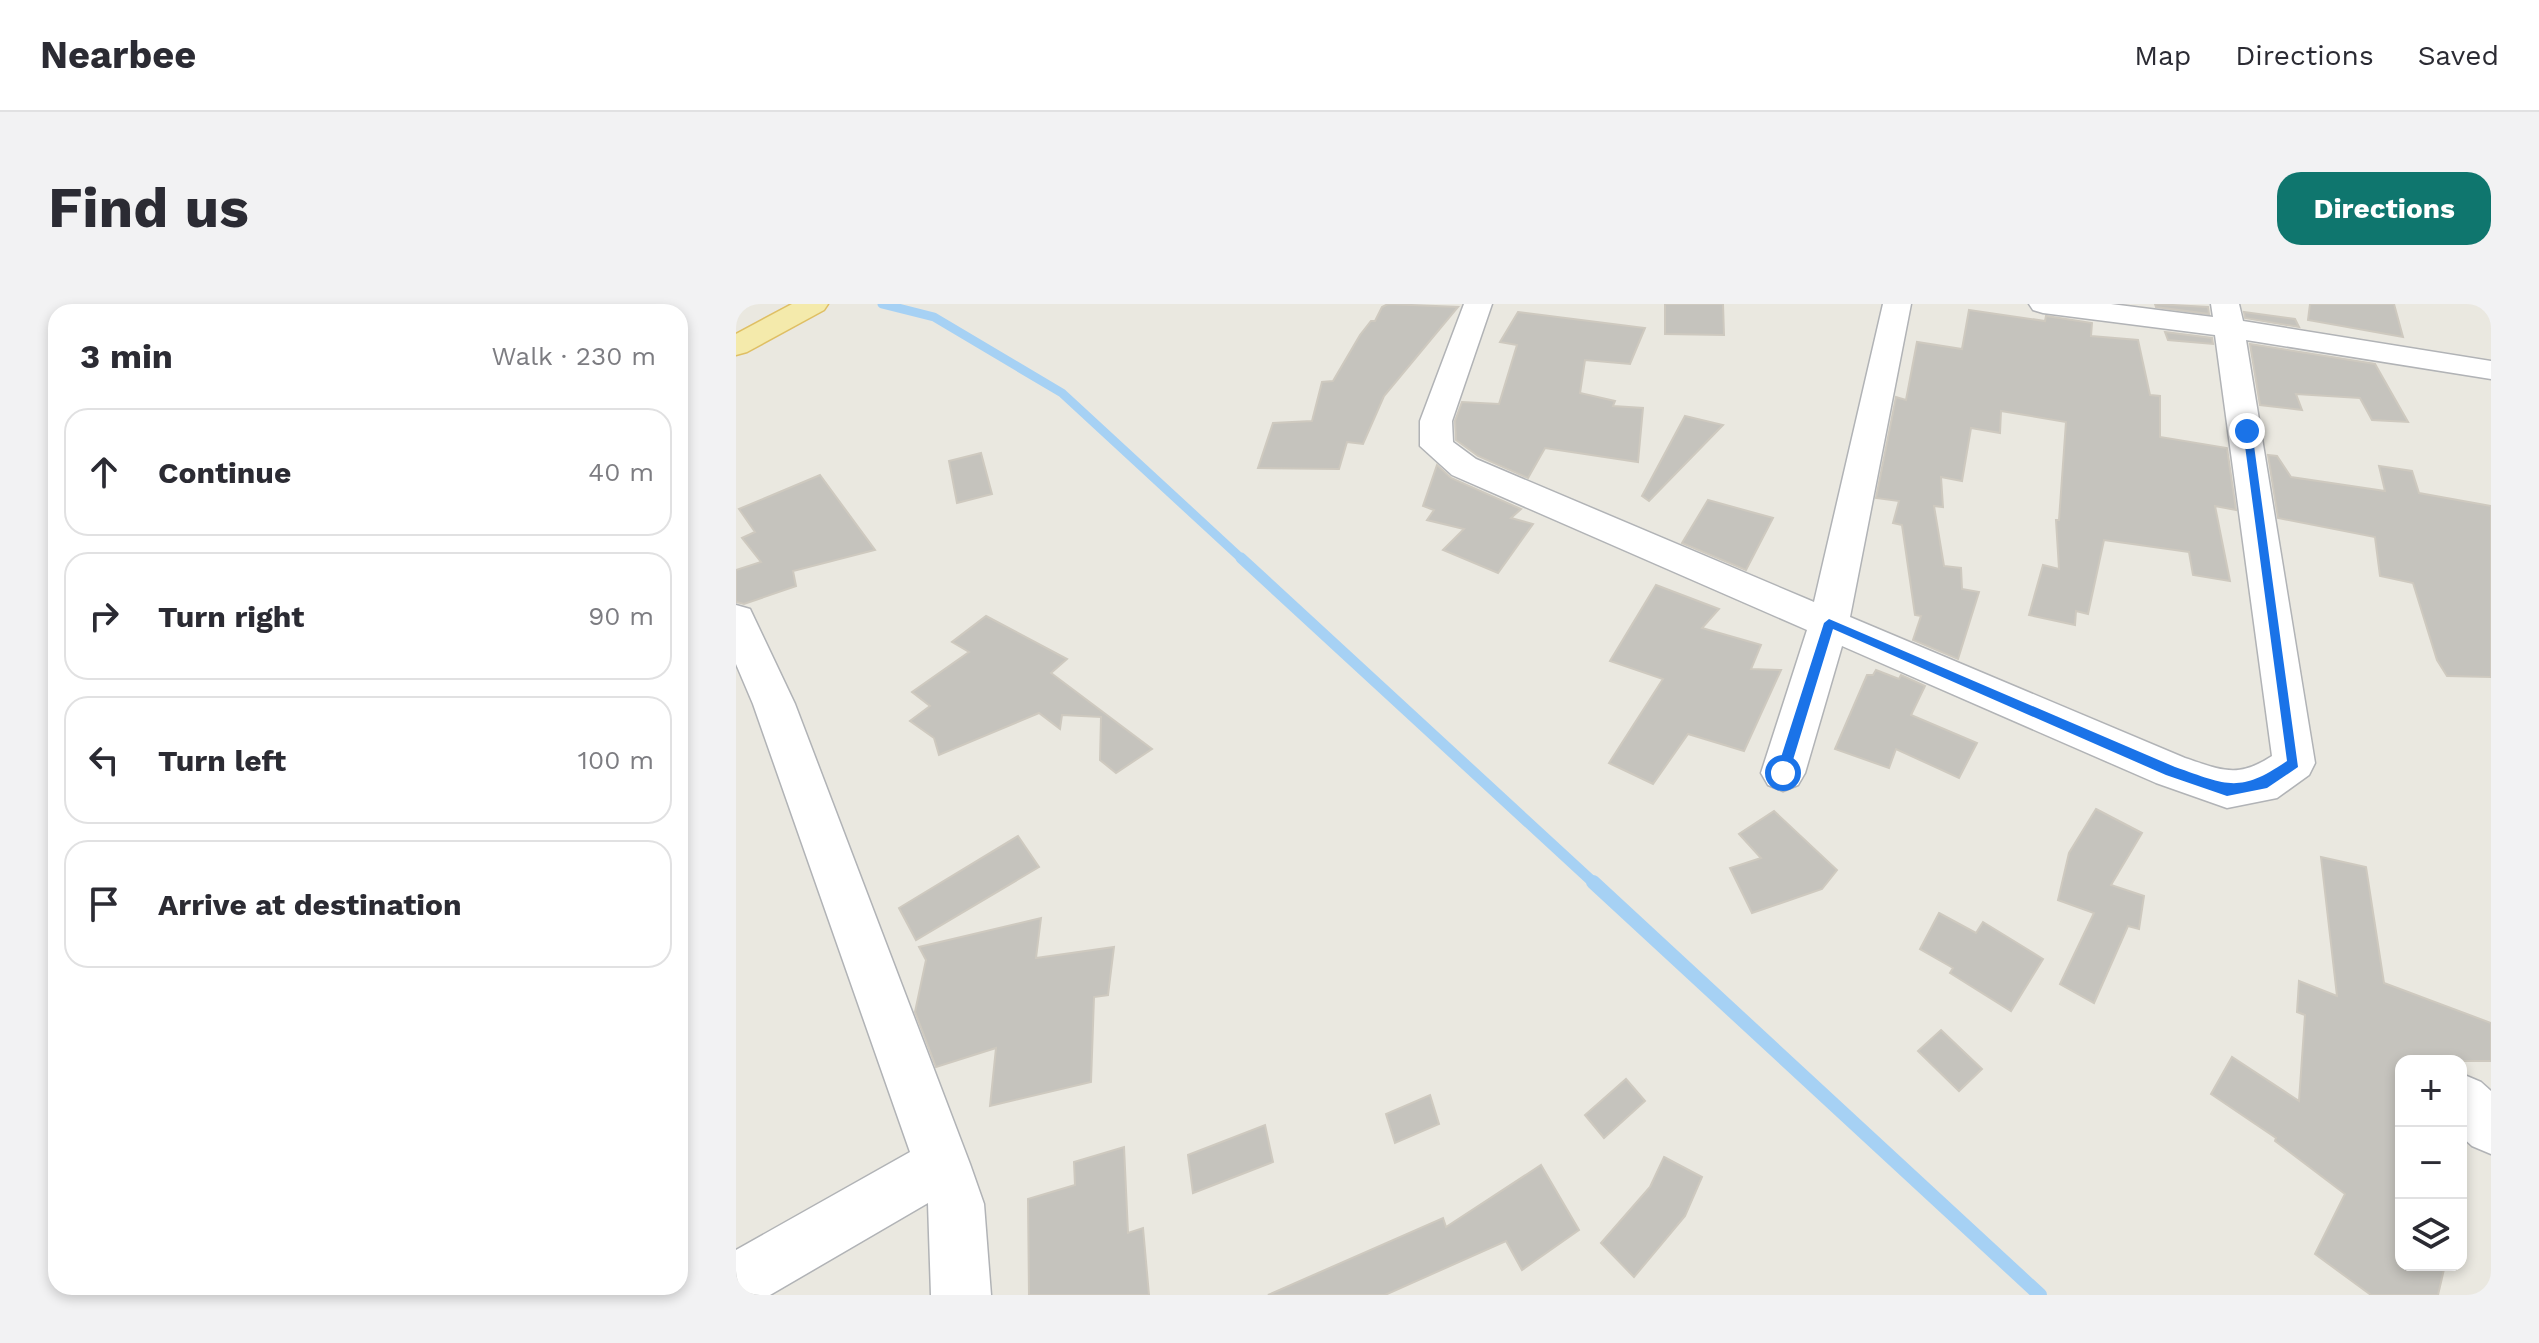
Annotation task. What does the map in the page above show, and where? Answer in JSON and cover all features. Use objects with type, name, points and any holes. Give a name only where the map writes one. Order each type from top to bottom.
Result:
[{"type":"main road","points":[[743,333],[759,304]]},
{"type":"main road","points":[[743,333],[814,304]]},
{"type":"street","points":[[1478,304],[1436,421],[1437,446],[1464,467],[2171,771],[2227,790],[2262,785],[2294,763],[2247,431],[2227,316]]},
{"type":"street","points":[[1783,773],[1829,623],[1897,304]]},
{"type":"street","points":[[2043,304],[2227,316],[2491,370]]},
{"type":"street","points":[[736,619],[774,704],[956,1204],[961,1295]]},
{"type":"street","points":[[736,1282],[942,1164]]},
{"type":"building","points":[[1388,304],[1458,307],[1384,396],[1363,444],[1347,442],[1339,469],[1258,468],[1273,423],[1312,421],[1322,382],[1333,381],[1360,335],[1371,321],[1375,321],[1382,307]]},
{"type":"building","points":[[1665,304],[1723,304],[1724,335],[1665,334]]},
{"type":"building","points":[[2155,304],[2208,307],[2209,314],[2156,307]]},
{"type":"building","points":[[2310,304],[2394,304],[2403,337],[2308,320]]},
{"type":"building","points":[[1969,310],[2045,321],[2046,316],[2092,323],[2091,336],[2138,340],[2150,395],[2160,396],[2160,437],[2227,448],[2236,510],[2215,506],[2230,581],[2193,575],[2189,552],[2104,540],[2088,614],[2076,611],[2075,625],[2029,615],[2043,565],[2059,569],[2056,520],[2059,520],[2066,422],[2001,411],[2000,433],[1971,428],[1962,481],[1941,477],[1943,507],[1934,506],[1944,566],[1961,568],[1962,589],[1979,592],[1958,659],[1913,640],[1921,616],[1915,615],[1902,525],[1893,523],[1899,501],[1876,498],[1896,397],[1906,400],[1917,342],[1962,349]]},
{"type":"building","points":[[1518,312],[1645,328],[1630,364],[1585,360],[1580,393],[1615,401],[1613,406],[1643,408],[1638,462],[1545,448],[1528,478],[1478,456],[1456,440],[1455,421],[1462,402],[1499,404],[1517,345],[1500,342]]},
{"type":"building","points":[[2244,312],[2295,319],[2299,327],[2245,318]]},
{"type":"building","points":[[2165,332],[2212,338],[2213,344],[2168,340]]},
{"type":"building","points":[[2250,344],[2375,364],[2408,422],[2372,420],[2360,398],[2296,394],[2302,410],[2260,405]]},
{"type":"building","points":[[1685,416],[1723,425],[1649,501],[1642,496]]},
{"type":"building","points":[[981,453],[992,494],[957,503],[949,461]]},
{"type":"building","points":[[2268,455],[2277,456],[2291,477],[2385,491],[2379,466],[2412,471],[2419,493],[2491,506],[2491,677],[2447,676],[2437,660],[2413,583],[2380,576],[2375,537],[2278,518]]},
{"type":"building","points":[[1437,465],[1451,478],[1521,509],[1511,518],[1533,524],[1498,573],[1443,550],[1464,529],[1427,520],[1434,510],[1423,506]]},
{"type":"building","points":[[820,475],[875,550],[793,571],[796,586],[744,604],[736,602],[736,570],[761,562],[742,538],[755,532],[739,509]]},
{"type":"building","points":[[1708,500],[1773,518],[1746,570],[1682,543]]},
{"type":"building","points":[[1656,585],[1719,609],[1702,628],[1761,645],[1751,669],[1781,670],[1744,751],[1688,734],[1653,784],[1609,763],[1663,679],[1610,661]]},
{"type":"building","points":[[986,616],[1067,659],[1051,673],[1152,749],[1116,773],[1100,760],[1101,717],[1062,715],[1060,729],[1039,713],[939,755],[934,738],[910,721],[930,706],[912,692],[969,652],[952,642]]},
{"type":"building","points":[[1876,670],[1899,679],[1901,675],[1925,686],[1911,715],[1977,743],[1959,778],[1896,749],[1889,768],[1835,749],[1867,675],[1873,675]]},
{"type":"building","points":[[2096,809],[2142,833],[2111,885],[2144,896],[2139,929],[2128,926],[2094,1003],[2060,984],[2094,913],[2058,900],[2069,853]]},
{"type":"building","points":[[1774,811],[1837,870],[1822,889],[1752,913],[1730,868],[1761,858],[1739,834]]},
{"type":"building","points":[[1018,836],[1039,867],[916,940],[899,908]]},
{"type":"building","points":[[2321,857],[2366,867],[2384,983],[2491,1023],[2491,1061],[2467,1061],[2467,1055],[2395,1055],[2395,1271],[2444,1271],[2438,1295],[2371,1295],[2315,1254],[2345,1194],[2275,1141],[2276,1138],[2211,1094],[2232,1057],[2299,1101],[2305,1015],[2297,1012],[2299,981],[2337,996]]},
{"type":"building","points":[[1939,913],[1976,933],[1983,922],[2043,959],[2011,1011],[1950,973],[1953,968],[1920,949]]},
{"type":"building","points":[[1041,918],[1036,958],[1114,947],[1108,995],[1094,997],[1091,1082],[990,1106],[996,1048],[936,1067],[915,1012],[926,960],[919,947]]},
{"type":"building","points":[[1941,1030],[1982,1069],[1959,1091],[1918,1051]]},
{"type":"building","points":[[1626,1079],[1645,1101],[1604,1138],[1585,1115]]},
{"type":"building","points":[[1430,1095],[1439,1124],[1395,1143],[1386,1114]]},
{"type":"building","points":[[1265,1125],[1273,1162],[1193,1193],[1188,1155]]},
{"type":"building","points":[[1124,1147],[1128,1233],[1143,1228],[1149,1295],[1029,1295],[1028,1199],[1075,1185],[1074,1162]]},
{"type":"building","points":[[1664,1157],[1702,1177],[1685,1216],[1634,1277],[1601,1243],[1650,1187]]},
{"type":"building","points":[[1541,1165],[1579,1230],[1522,1270],[1506,1241],[1385,1295],[1268,1295],[1443,1218],[1446,1227]]},
{"type":"waterway","points":[[882,304],[934,317],[1062,393],[1243,560]]},
{"type":"waterway","points":[[1241,558],[1595,884]]},
{"type":"waterway","points":[[1593,882],[2040,1295]]},
{"type":"route","points":[[1783,773],[1829,623],[2171,771],[2227,790],[2262,785],[2294,763],[2247,431]]}]
